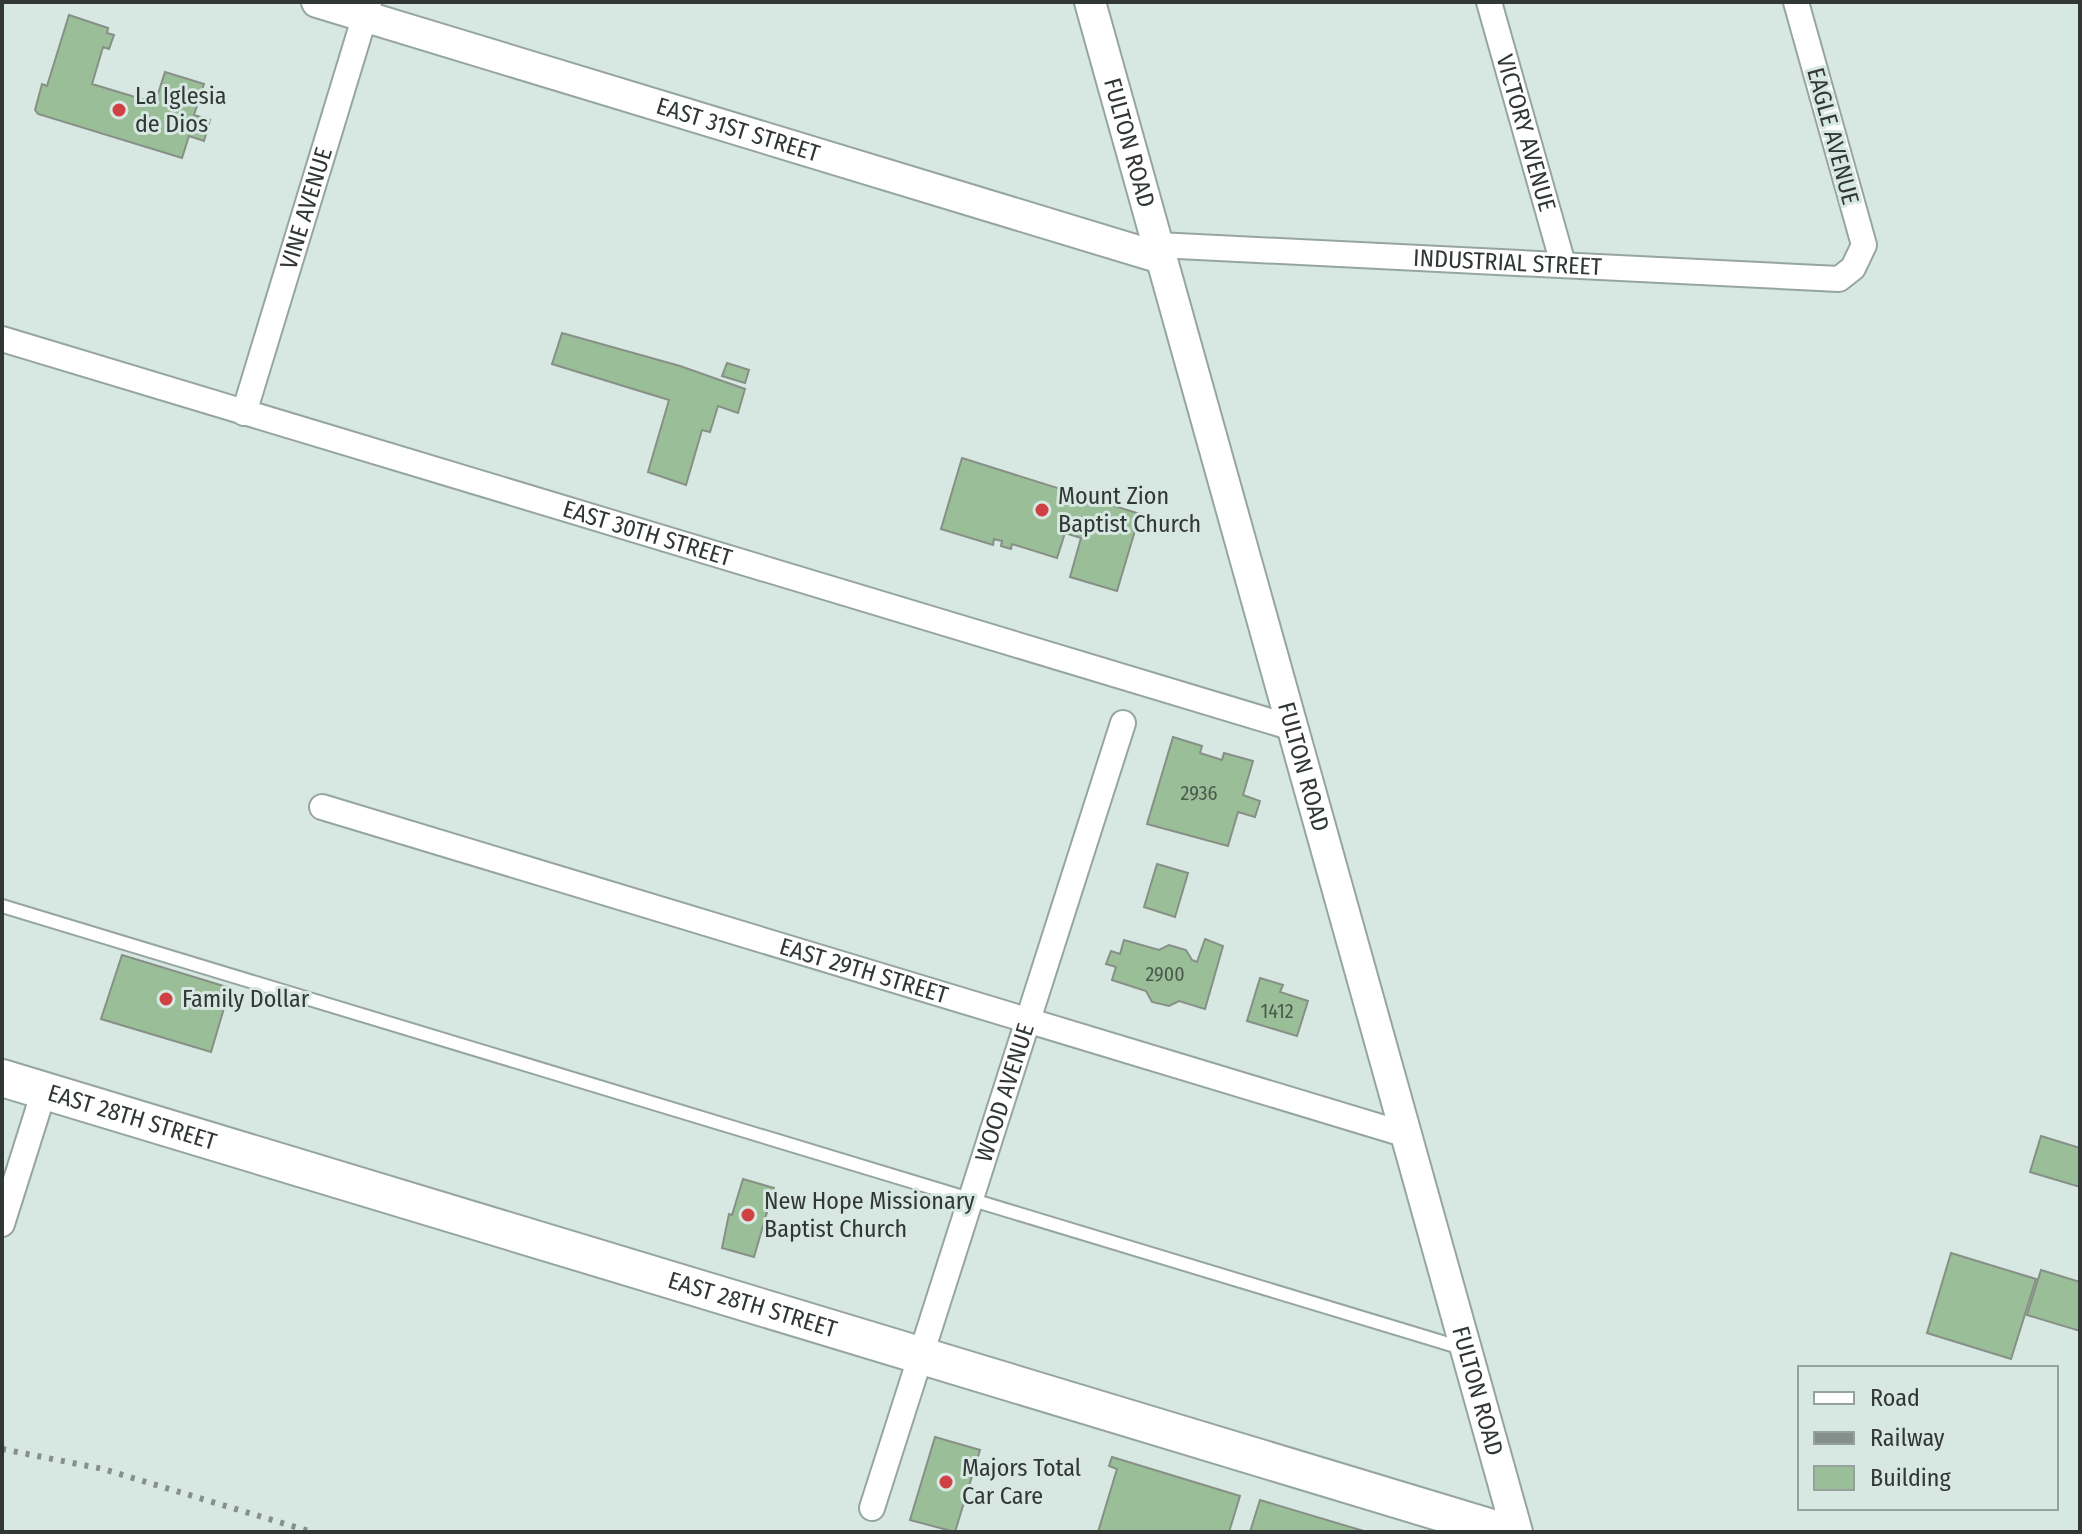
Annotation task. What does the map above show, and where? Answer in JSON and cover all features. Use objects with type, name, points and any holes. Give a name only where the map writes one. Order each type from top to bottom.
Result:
[{"type":"main road","name":"EAST 28TH STREET","points":[[2,1078],[1505,1532]]},
{"type":"street","name":"EAST 31ST STREET","points":[[317,2],[367,9],[1159,251]]},
{"type":"street","name":"FULTON ROAD","points":[[1090,2],[1517,1532]]},
{"type":"street","name":"VICTORY AVENUE","points":[[1489,2],[1563,264]]},
{"type":"street","name":"EAGLE AVENUE","points":[[1796,2],[1864,245],[1853,268]]},
{"type":"street","name":"VINE AVENUE","points":[[244,413],[367,9]]},
{"type":"street","name":"INDUSTRIAL STREET","points":[[1159,251],[1563,264],[1828,280],[1839,279],[1853,268]]},
{"type":"street","name":"EAST 30TH STREET","points":[[2,339],[1293,728]]},
{"type":"street","name":"WOOD AVENUE","points":[[872,1508],[1123,723]]},
{"type":"street","name":"EAST 29TH STREET","points":[[322,807],[1407,1135]]},
{"type":"street","points":[[2,1224],[44,1091]]},
{"type":"lane","points":[[2,906],[1467,1350]]},
{"type":"building","points":[[69,15],[108,28],[107,33],[114,35],[109,49],[103,47],[92,84],[155,103],[165,72],[204,84],[194,115],[210,120],[204,141],[189,136],[182,158],[38,114],[35,110],[42,84],[47,86]]},
{"type":"building","points":[[562,333],[680,366],[745,389],[738,413],[718,406],[710,432],[702,430],[686,485],[648,472],[669,400],[552,364]]},
{"type":"building","points":[[727,363],[749,370],[745,383],[722,376]]},
{"type":"building","points":[[962,458],[1140,514],[1117,591],[1070,577],[1081,538],[1065,533],[1057,558],[1012,544],[1011,549],[1001,546],[1002,541],[994,539],[993,545],[941,529]]},
{"type":"building","points":[[1173,737],[1202,746],[1200,753],[1222,760],[1224,753],[1253,761],[1243,795],[1260,801],[1255,817],[1238,812],[1228,846],[1147,824]]},
{"type":"building","points":[[1157,864],[1188,873],[1175,917],[1144,907]]},
{"type":"building","points":[[1205,939],[1223,946],[1205,1009],[1179,1001],[1169,1006],[1152,1002],[1146,991],[1112,980],[1116,967],[1106,964],[1111,951],[1120,954],[1124,940],[1159,950],[1169,945],[1186,950],[1197,962]]},
{"type":"building","points":[[122,955],[230,988],[211,1052],[101,1019]]},
{"type":"building","points":[[1260,978],[1283,985],[1280,992],[1308,1001],[1297,1036],[1247,1021]]},
{"type":"building","points":[[2041,1136],[2080,1148],[2080,1187],[2030,1172]]},
{"type":"building","points":[[743,1179],[774,1188],[754,1257],[722,1248],[729,1214],[732,1215]]},
{"type":"building","points":[[1951,1253],[2036,1279],[2011,1359],[1927,1333]]},
{"type":"building","points":[[2041,1270],[2080,1282],[2080,1331],[2027,1315]]},
{"type":"building","points":[[935,1437],[980,1450],[955,1532],[910,1520]]},
{"type":"building","points":[[1112,1457],[1240,1496],[1229,1532],[1098,1532],[1117,1469],[1109,1466]]},
{"type":"building","points":[[1260,1500],[1367,1532],[1250,1532]]},
{"type":"railway","points":[[2,1449],[103,1469],[312,1532]]},
{"type":"place","name":"La Iglesia de Dios","points":[[119,110]]},
{"type":"place","name":"Mount Zion Baptist Church","points":[[1042,510]]},
{"type":"place","name":"Family Dollar","points":[[166,999]]},
{"type":"place","name":"New Hope Missionary Baptist Church","points":[[748,1215]]},
{"type":"place","name":"Majors Total Car Care","points":[[946,1482]]}]
